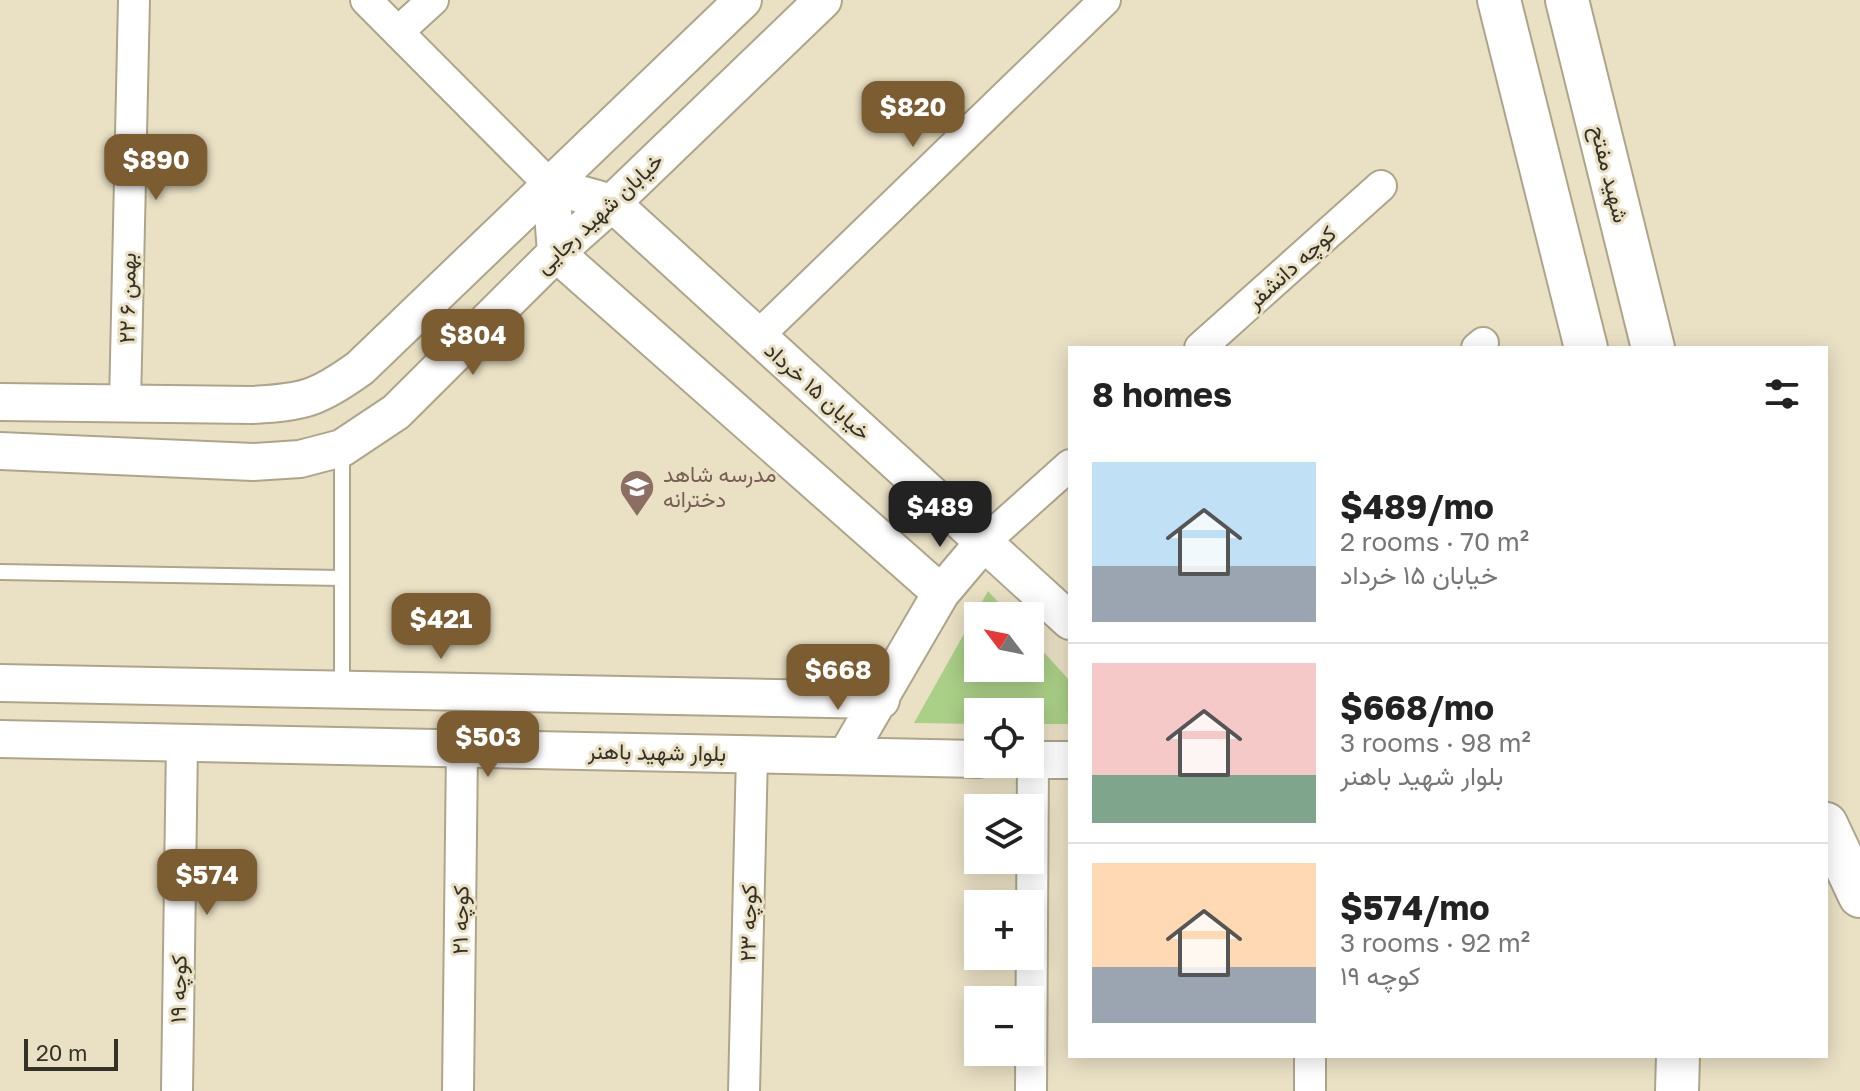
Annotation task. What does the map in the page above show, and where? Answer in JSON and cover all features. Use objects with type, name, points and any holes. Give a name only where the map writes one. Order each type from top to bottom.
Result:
[{"type":"main road","points":[[1499,0],[1586,346]]},
{"type":"main road","name":"شهید مفتح","points":[[1567,0],[1653,346]]},
{"type":"main road","points":[[1828,828],[1860,896]]},
{"type":"main road","points":[[1677,1091],[1678,1058]]},
{"type":"street","name":"۲۲ بهمن ۶","points":[[125,404],[134,0]]},
{"type":"street","name":"خیابان ۱۵ خرداد","points":[[366,0],[551,186],[612,203],[1068,619]]},
{"type":"street","points":[[398,32],[433,0]]},
{"type":"street","points":[[0,402],[252,405],[290,403],[325,393],[360,368],[743,0]]},
{"type":"street","name":"خیابان شهید رجایی","points":[[0,451],[253,462],[300,459],[342,448],[396,412],[556,253],[823,0]]},
{"type":"street","points":[[758,336],[1105,0]]},
{"type":"street","points":[[551,186],[556,253],[941,593]]},
{"type":"street","name":"کوچه دانشفر","points":[[1202,346],[1381,186]]},
{"type":"street","points":[[846,756],[941,593],[984,542],[1068,467]]},
{"type":"street","points":[[0,683],[881,700]]},
{"type":"street","name":"بلوار شهید باهنر","points":[[0,739],[964,759]]},
{"type":"street","name":"کوچه ۱۹","points":[[177,1091],[182,742]]},
{"type":"street","name":"کوچه ۲۱","points":[[458,1091],[462,748]]},
{"type":"street","name":"کوچه ۲۳","points":[[744,1091],[752,754]]},
{"type":"street","points":[[1044,760],[1068,760]]},
{"type":"street","points":[[1031,778],[1031,1091]]},
{"type":"street","points":[[1310,1058],[1310,1091]]},
{"type":"lane","points":[[342,448],[342,689]]},
{"type":"lane","points":[[0,572],[342,578]]},
{"type":"green space","points":[[988,591],[998,602],[982,602]]},
{"type":"green space","points":[[964,634],[964,682],[1044,682],[1044,652],[1068,679],[1068,724],[1044,724],[1044,698],[964,698],[964,724],[914,723]]},
{"type":"place","name":"مدرسه شاهد دخترانه","points":[[637,518]]}]
